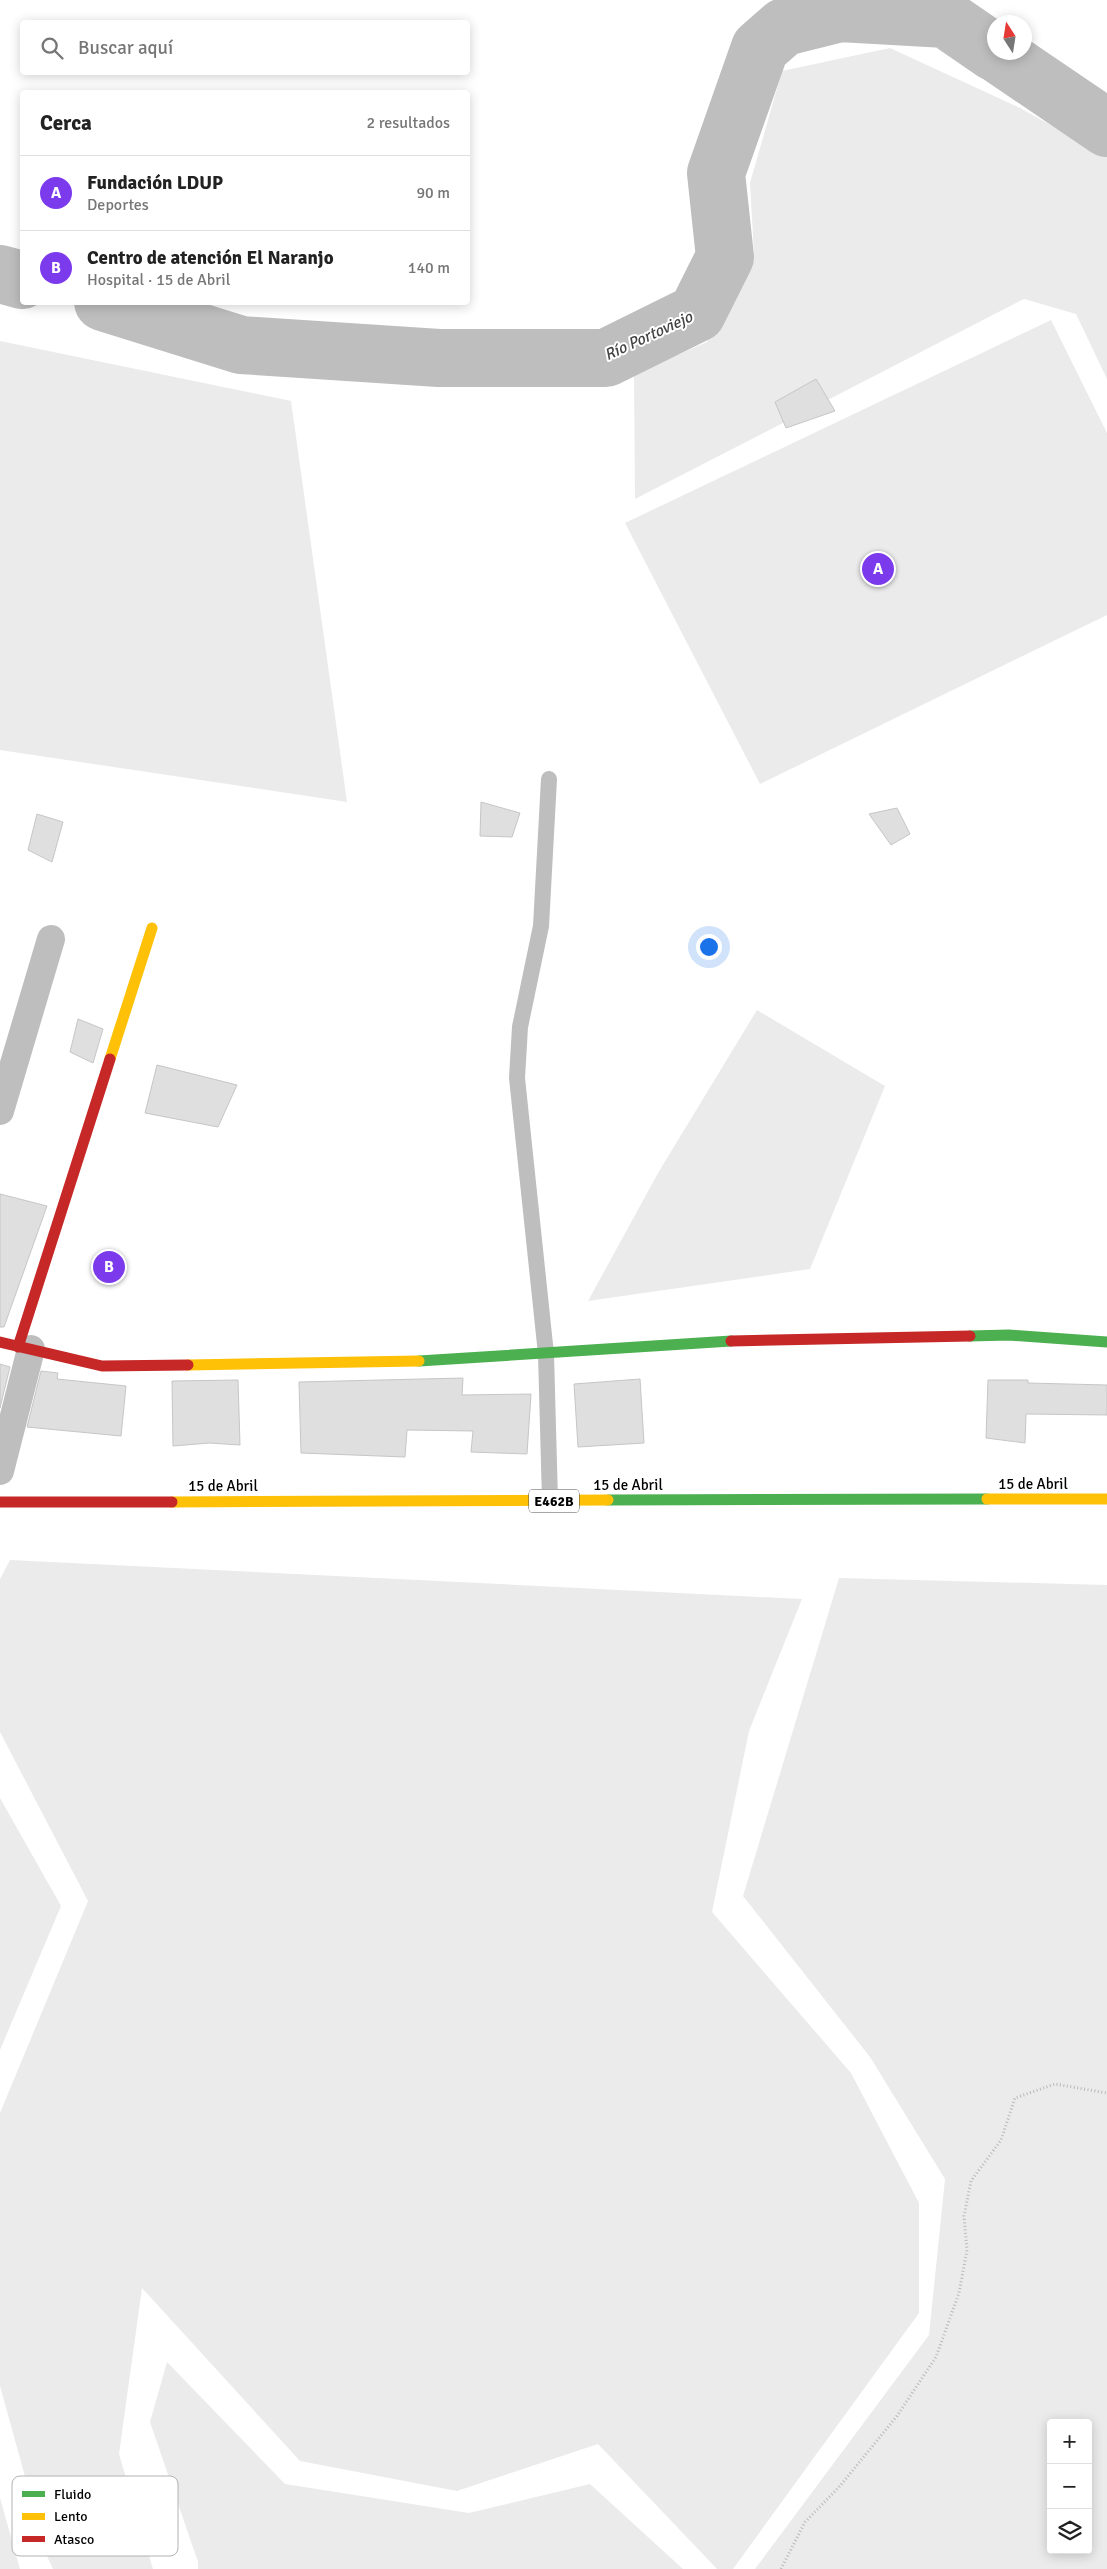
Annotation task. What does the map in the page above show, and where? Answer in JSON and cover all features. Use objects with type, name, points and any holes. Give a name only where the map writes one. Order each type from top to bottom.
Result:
[{"type":"street","points":[[0,1471],[25,1348],[152,928]]},
{"type":"street","points":[[0,1111],[51,939]]},
{"type":"street","points":[[0,1342],[102,1366],[454,1361],[704,1342],[1009,1335],[1107,1342]]},
{"type":"street","name":"15 de Abril","points":[[0,1502],[1107,1499]]},
{"type":"lane","points":[[548,778],[541,926],[520,1027],[517,1078],[546,1354],[550,1500]]},
{"type":"path","points":[[781,2569],[805,2522],[840,2486],[897,2416],[936,2357],[959,2294],[967,2250],[964,2216],[970,2181],[1001,2140],[1015,2098],[1055,2084],[1107,2093]]},
{"type":"shaded area","points":[[890,48],[1020,108],[1107,156],[1107,379],[1076,314],[1024,299],[635,499],[634,374],[707,342],[754,254],[750,183],[782,71]]},
{"type":"shaded area","points":[[1051,320],[1107,433],[1107,615],[760,784],[625,523]]},
{"type":"shaded area","points":[[0,341],[291,401],[347,802],[0,750]]},
{"type":"shaded area","points":[[757,1010],[885,1086],[810,1269],[588,1301],[658,1173]]},
{"type":"shaded area","points":[[10,1560],[802,1599],[749,1731],[712,1912],[851,2073],[919,2203],[919,2313],[733,2569],[717,2569],[598,2444],[457,2491],[300,2461],[142,2288],[119,2454],[126,2476],[25,2476],[0,2386],[0,2113],[88,1901],[0,1732],[0,1579]]},
{"type":"shaded area","points":[[839,1578],[1107,1585],[1107,2569],[755,2569],[929,2335],[945,2179],[870,2057],[743,1896]]},
{"type":"shaded area","points":[[0,1798],[61,1906],[0,2050]]},
{"type":"shaded area","points":[[167,2362],[285,2484],[469,2513],[590,2484],[683,2569],[198,2569],[198,2562],[178,2504],[178,2476],[169,2476],[150,2422]]},
{"type":"shaded area","points":[[0,2498],[12,2541],[12,2556],[16,2556],[20,2569],[0,2569]]},
{"type":"shaded area","points":[[47,2556],[149,2556],[153,2569],[53,2569]]},
{"type":"building","points":[[816,379],[835,411],[786,428],[775,402]]},
{"type":"building","points":[[481,802],[520,813],[512,837],[480,836]]},
{"type":"building","points":[[897,808],[910,834],[891,845],[869,814]]},
{"type":"building","points":[[37,814],[63,822],[52,862],[28,850]]},
{"type":"building","points":[[78,1019],[103,1029],[93,1063],[70,1052]]},
{"type":"building","points":[[157,1065],[237,1085],[218,1127],[145,1113]]},
{"type":"building","points":[[0,1194],[47,1206],[4,1327],[0,1327]]},
{"type":"building","points":[[0,1364],[10,1367],[0,1408]]},
{"type":"building","points":[[41,1371],[58,1373],[57,1379],[126,1386],[121,1436],[27,1427]]},
{"type":"building","points":[[463,1378],[462,1395],[531,1394],[527,1454],[471,1452],[473,1431],[407,1430],[405,1457],[301,1453],[299,1382]]},
{"type":"building","points":[[640,1379],[644,1443],[578,1447],[574,1384]]},
{"type":"building","points":[[238,1380],[240,1445],[209,1443],[173,1446],[172,1381]]},
{"type":"building","points":[[988,1380],[1028,1380],[1028,1383],[1107,1385],[1107,1415],[1026,1414],[1025,1443],[986,1438]]},
{"type":"waterway","name":"Río Portoviejo","points":[[113,305],[241,345],[439,358],[606,358],[697,313],[725,257],[716,173],[760,48],[784,27],[840,13],[946,19],[987,47]]},
{"type":"waterway","name":"Río Portoviejo","points":[[1007,60],[1107,128]]},
{"type":"waterway","name":"Río Portoviejo","points":[[0,274],[20,279]]},
{"type":"traffic: fast","points":[[970,1336],[1009,1335],[1107,1342]]},
{"type":"traffic: fast","points":[[419,1361],[731,1341]]},
{"type":"traffic: fast","points":[[608,1500],[987,1499]]},
{"type":"traffic: slow","points":[[110,1059],[152,928]]},
{"type":"traffic: slow","points":[[188,1365],[419,1361]]},
{"type":"traffic: slow","points":[[987,1499],[1107,1499]]},
{"type":"traffic: slow","points":[[172,1502],[608,1500]]},
{"type":"traffic: jam","points":[[18,1347],[110,1059]]},
{"type":"traffic: jam","points":[[731,1341],[970,1336]]},
{"type":"traffic: jam","points":[[0,1342],[102,1366],[188,1365]]},
{"type":"traffic: jam","points":[[0,1502],[172,1502]]},
{"type":"place","name":"Fundación LDUP","points":[[878,569]]},
{"type":"place","name":"Centro de atención El Naranjo","points":[[109,1267]]}]
